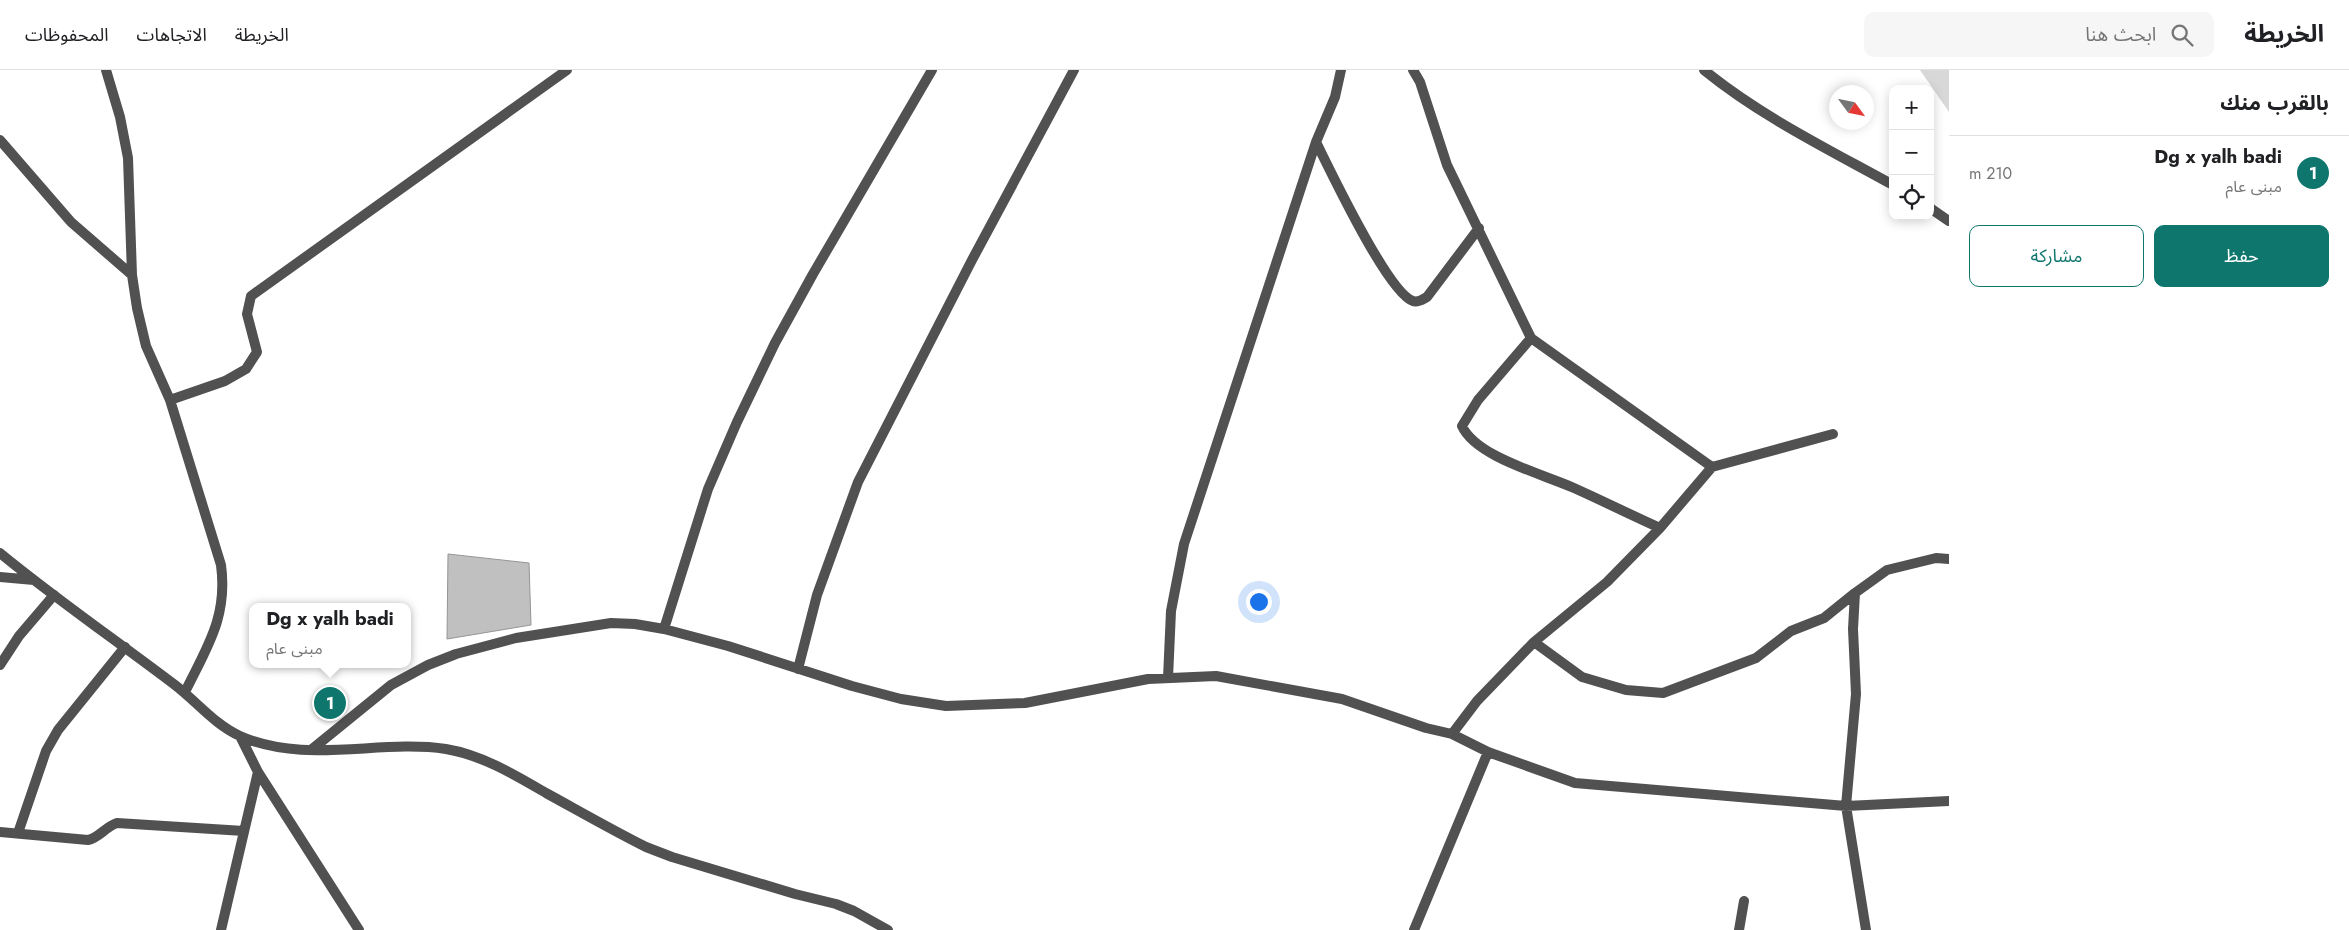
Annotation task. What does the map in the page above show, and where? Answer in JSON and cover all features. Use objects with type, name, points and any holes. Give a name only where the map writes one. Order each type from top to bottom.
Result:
[{"type":"street","points":[[106,70],[128,158],[132,275],[146,346],[170,400],[220,565],[224,588],[221,612],[216,628],[185,692]]},
{"type":"street","points":[[170,400],[225,381],[246,369],[257,352],[247,314],[252,296],[568,70]]},
{"type":"street","points":[[664,629],[708,489],[737,422],[775,343],[932,70]]},
{"type":"street","points":[[798,669],[817,595],[836,538],[858,482],[972,260],[1074,70]]},
{"type":"street","points":[[1168,678],[1171,610],[1184,544],[1316,142],[1335,97],[1341,70]]},
{"type":"street","points":[[1413,70],[1420,82],[1447,165],[1531,338],[1712,467]]},
{"type":"street","points":[[1704,70],[1734,95],[1787,128],[1889,183]]},
{"type":"street","points":[[0,140],[71,222],[132,275]]},
{"type":"street","points":[[1316,142],[1383,267],[1401,293],[1411,300],[1419,301],[1427,297],[1479,228]]},
{"type":"street","points":[[1934,211],[1949,221]]},
{"type":"street","points":[[1531,338],[1478,400],[1462,426],[1466,434],[1484,448],[1517,465],[1573,487],[1660,528]]},
{"type":"street","points":[[1452,734],[1477,702],[1534,642],[1607,582],[1660,528],[1712,467],[1833,434]]},
{"type":"street","points":[[0,552],[34,580],[185,692],[222,725],[240,736],[265,744],[311,750],[415,748],[447,750],[463,754],[496,765],[646,846],[672,857],[795,894],[836,904],[854,911],[888,930]]},
{"type":"street","points":[[1534,642],[1582,677],[1626,690],[1663,692],[1756,658],[1792,631],[1824,618],[1887,570],[1936,558],[1949,559]]},
{"type":"street","points":[[0,577],[34,580]]},
{"type":"street","points":[[1855,593],[1853,629],[1856,694],[1846,806],[1866,930]]},
{"type":"street","points":[[0,665],[18,636],[54,595]]},
{"type":"street","points":[[311,750],[391,685],[428,665],[456,654],[516,638],[610,623],[634,624],[664,629],[728,646],[852,686],[901,699],[946,706],[1025,703],[1148,679],[1216,676],[1342,698],[1426,728],[1452,734],[1488,752],[1574,783],[1846,806],[1949,801]]},
{"type":"street","points":[[18,833],[50,744],[58,730],[125,647]]},
{"type":"street","points":[[240,736],[258,772],[359,930]]},
{"type":"street","points":[[1414,930],[1488,752]]},
{"type":"street","points":[[221,930],[258,772]]},
{"type":"street","points":[[0,832],[88,840],[98,836],[110,825],[131,823],[244,831]]},
{"type":"street","points":[[1739,930],[1744,901]]},
{"type":"shaded area","points":[[1920,70],[1949,70],[1949,112],[1934,90],[1934,85],[1930,85]]},
{"type":"building","points":[[448,554],[529,563],[531,625],[447,639]]},
{"type":"place","name":"Dg x yalh badi","points":[[330,703]]}]
